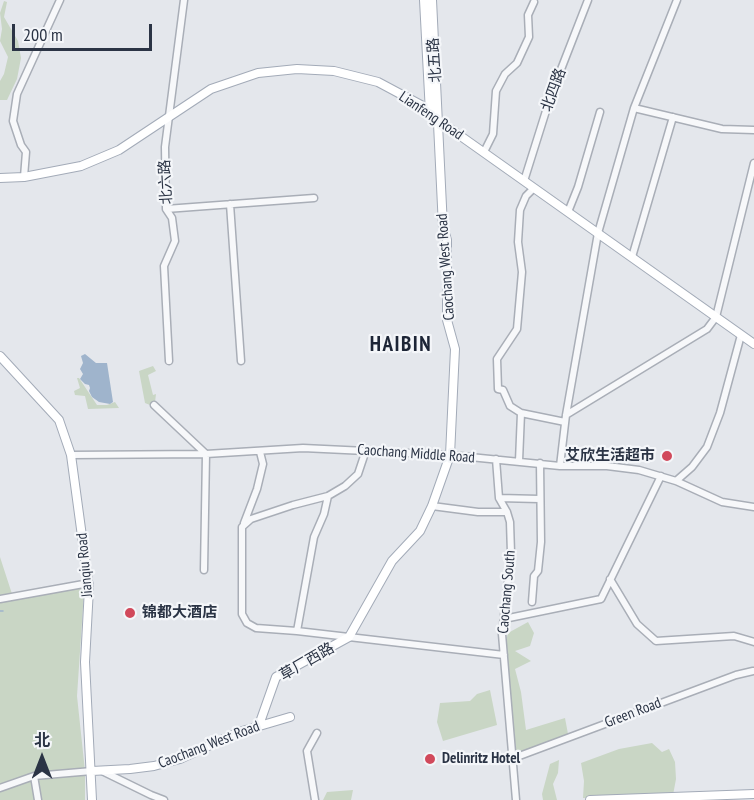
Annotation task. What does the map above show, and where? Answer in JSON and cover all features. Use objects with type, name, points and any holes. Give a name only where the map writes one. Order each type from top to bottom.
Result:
[{"type":"main road","name":"北五路","points":[[424,0],[430,113]]},
{"type":"main road","name":"北五路","points":[[432,0],[438,120]]},
{"type":"main road","name":"Lianfeng Road","points":[[0,178],[24,177],[81,166],[119,150],[211,89],[258,73],[297,69],[334,71],[378,82],[421,105],[438,120],[754,344]]},
{"type":"main road","name":"Caochang West Road","points":[[349,638],[392,561],[420,531],[432,506],[450,456],[455,349],[447,320],[447,240],[443,227],[438,120]]},
{"type":"main road","name":"Jianqiu Road","points":[[0,356],[60,420],[71,455],[89,583],[85,662],[92,800]]},
{"type":"main road","name":"草厂西路","points":[[259,725],[276,677],[349,638]]},
{"type":"main road","name":"Caochang West Road","points":[[92,771],[154,766],[180,759],[239,732],[290,717]]},
{"type":"main road","points":[[590,800],[754,794]]},
{"type":"street","points":[[24,177],[26,152],[21,145],[13,121],[17,94],[60,0]]},
{"type":"street","name":"北六路","points":[[169,361],[164,266],[176,241],[172,219],[166,209],[165,147],[184,0]]},
{"type":"street","name":"北四路","points":[[524,181],[551,95],[588,0]]},
{"type":"street","points":[[560,466],[566,418],[598,233],[634,108],[676,0]]},
{"type":"street","points":[[484,152],[493,134],[496,91],[505,74],[517,63],[528,37],[528,15],[534,2]]},
{"type":"street","points":[[634,108],[722,129],[754,130]]},
{"type":"street","points":[[568,212],[578,187],[600,112]]},
{"type":"street","points":[[632,257],[673,117]]},
{"type":"street","points":[[534,188],[526,196],[520,210],[518,242],[522,272],[516,329],[497,359],[498,389],[503,390],[510,406],[522,413],[566,418],[707,328],[716,317],[754,163]]},
{"type":"street","points":[[166,209],[314,198]]},
{"type":"street","points":[[230,204],[241,361]]},
{"type":"street","points":[[676,481],[692,467],[707,447],[720,413],[741,335]]},
{"type":"street","points":[[154,405],[206,454],[204,570]]},
{"type":"street","points":[[519,461],[522,413]]},
{"type":"street","name":"Caochang Middle Road","points":[[71,455],[206,454],[303,448],[496,459],[560,466],[628,468],[676,481],[722,502],[754,507]]},
{"type":"street","points":[[243,527],[251,519],[328,496],[345,486],[358,474],[366,450]]},
{"type":"street","points":[[260,452],[262,464],[257,489],[243,527],[242,614],[247,623],[256,628],[504,655]]},
{"type":"street","name":"Caochang South","points":[[496,459],[499,498],[507,512],[512,553],[502,634],[516,800]]},
{"type":"street","points":[[532,602],[534,576],[538,571],[541,542],[540,463]]},
{"type":"street","points":[[504,619],[601,599],[661,476]]},
{"type":"street","points":[[297,631],[314,537],[324,514],[328,496]]},
{"type":"street","points":[[499,498],[539,499]]},
{"type":"street","points":[[432,506],[478,512],[507,512]]},
{"type":"street","points":[[610,579],[637,624],[656,641],[734,636],[754,642]]},
{"type":"street","points":[[0,599],[89,583]]},
{"type":"street","name":"Green Road","points":[[514,758],[736,675],[754,671]]},
{"type":"street","points":[[312,799],[307,751],[317,733]]},
{"type":"street","points":[[0,788],[34,776],[92,771]]},
{"type":"street","points":[[102,771],[164,800]]},
{"type":"street","points":[[34,776],[38,800]]},
{"type":"green space","points":[[4,1],[7,2],[4,17],[18,41],[21,58],[17,79],[7,100],[0,100],[0,81],[8,57],[0,41],[2,29],[0,13]]},
{"type":"green space","points":[[153,366],[156,371],[148,375],[153,395],[156,394],[155,402],[150,405],[145,403],[139,371]]},
{"type":"green space","points":[[77,378],[97,405],[115,402],[119,408],[88,409],[85,396],[75,395],[74,391],[80,388]]},
{"type":"green space","points":[[0,557],[12,594],[83,581],[77,696],[85,771],[85,800],[0,800]]},
{"type":"green space","points":[[528,622],[534,633],[530,646],[515,651],[531,661],[515,669],[521,692],[526,730],[565,718],[568,734],[516,753],[506,641],[508,633]]},
{"type":"green space","points":[[490,690],[497,725],[443,741],[437,722],[440,703],[470,701],[477,694]]},
{"type":"green space","points":[[652,743],[662,752],[669,749],[675,762],[676,779],[673,795],[583,798],[584,781],[581,763],[619,749]]},
{"type":"green space","points":[[559,760],[558,773],[553,784],[557,800],[543,800],[542,794],[550,764]]},
{"type":"green space","points":[[353,790],[351,800],[323,800],[327,792]]},
{"type":"water","points":[[85,354],[96,363],[107,363],[113,402],[110,404],[99,402],[92,397],[89,385],[80,379],[83,374],[80,369],[83,363],[81,356]]},
{"type":"place","name":"艾欣生活超市","points":[[667,456]]},
{"type":"place","name":"锦都大酒店","points":[[130,613]]},
{"type":"place","name":"Delinritz Hotel","points":[[430,759]]},
{"type":"district","name":"HAIBIN","points":[[401,345]]}]
